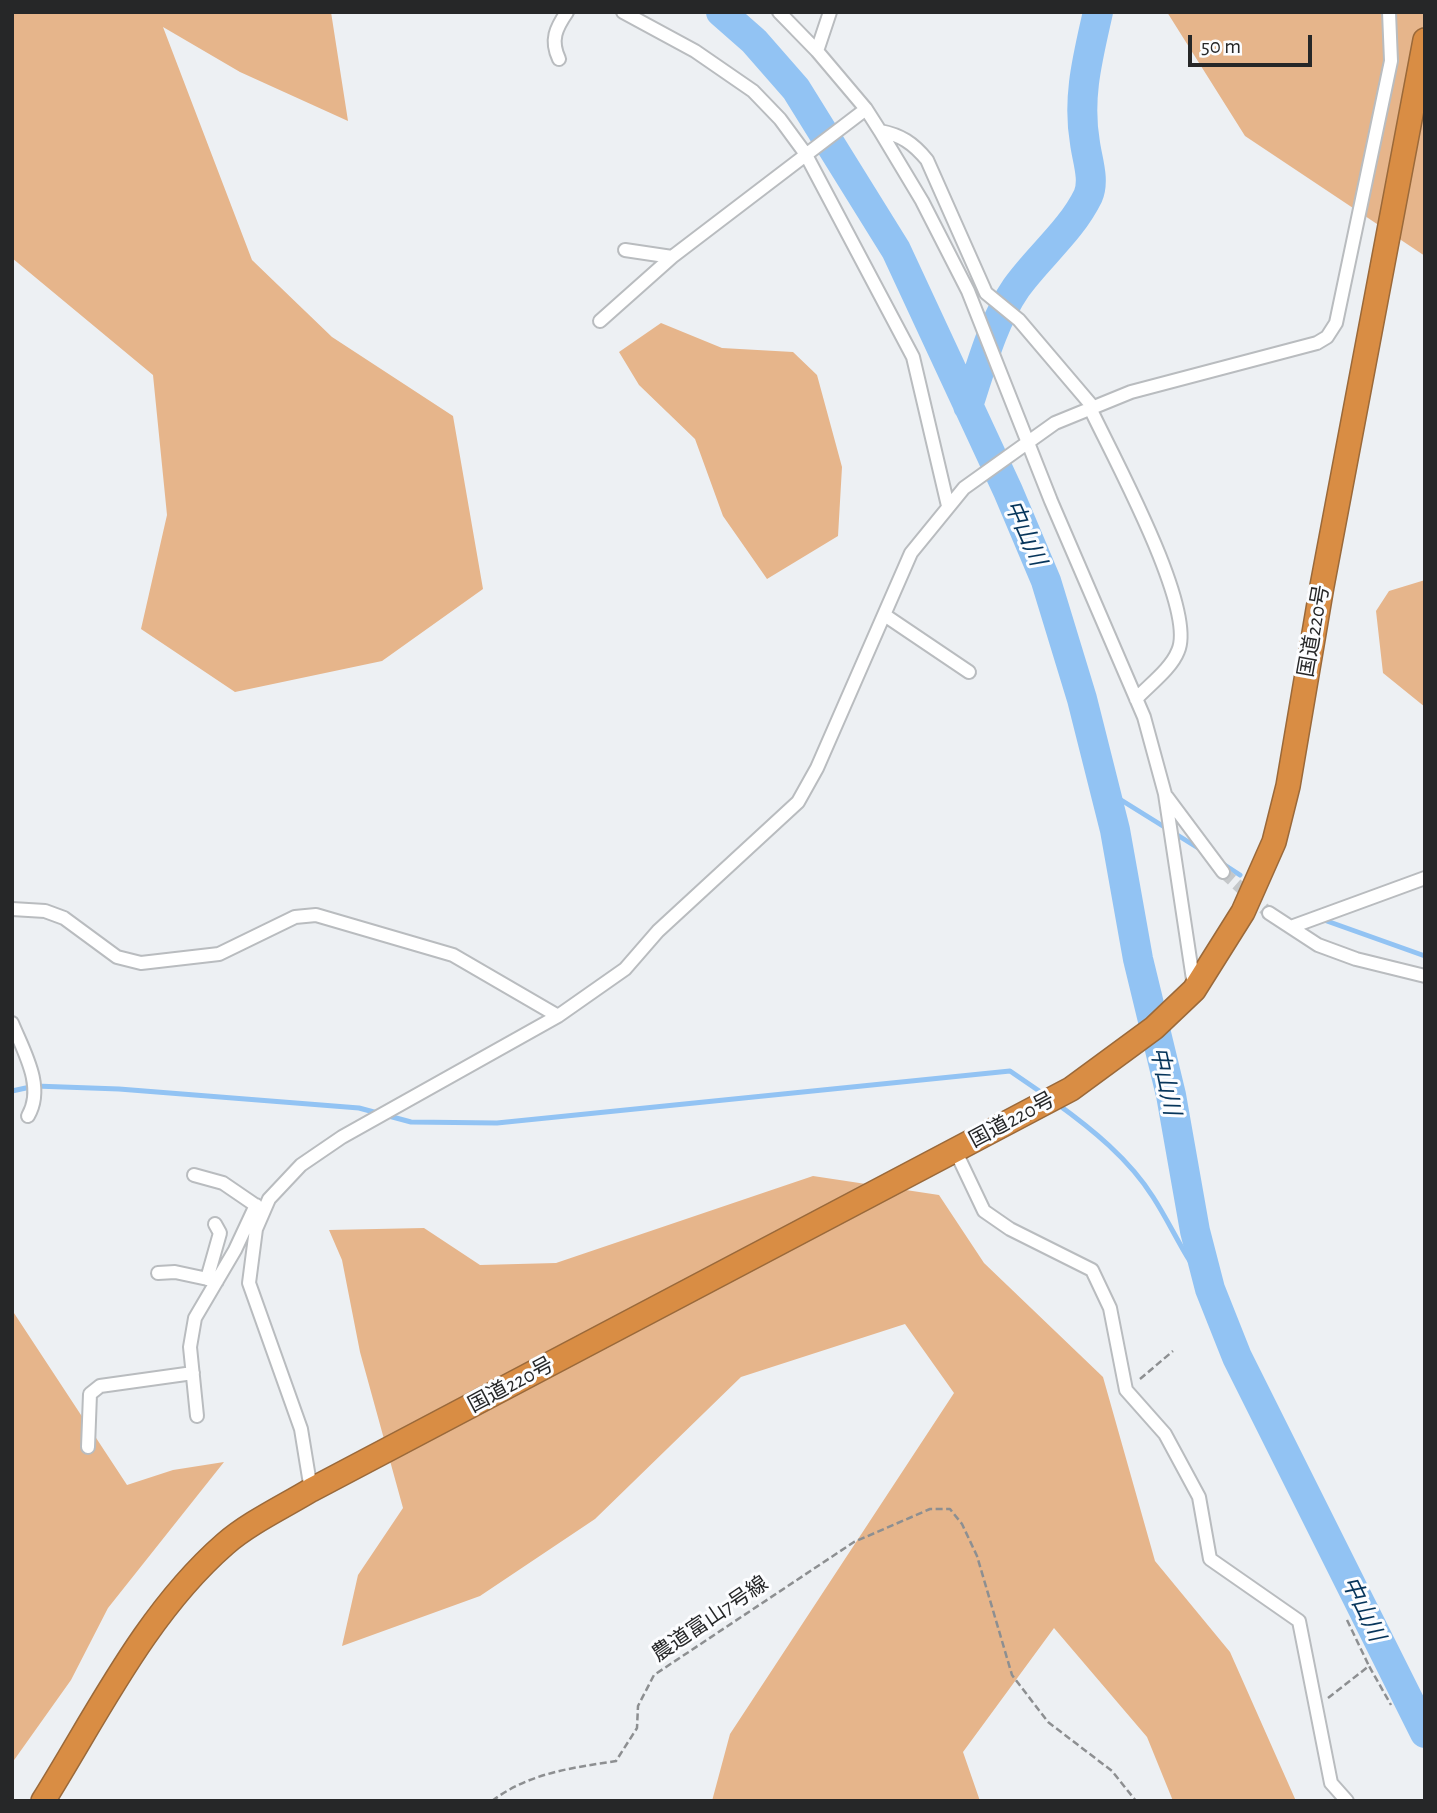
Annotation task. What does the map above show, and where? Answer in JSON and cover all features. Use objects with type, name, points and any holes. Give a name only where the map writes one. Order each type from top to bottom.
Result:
[{"type":"highway","name":"国道220号","points":[[43,1801],[153,1625],[181,1587],[227,1542],[311,1490],[1071,1089],[1154,1028],[1195,990],[1243,912],[1274,842],[1288,786],[1321,586],[1425,40]]},
{"type":"street","points":[[559,59],[554,47],[556,28],[568,12]]},
{"type":"street","points":[[622,12],[695,51],[753,91],[780,119],[805,153],[913,357],[948,506]]},
{"type":"street","points":[[779,12],[817,51],[880,131],[922,201],[968,292],[1026,443],[1136,699],[1165,794],[1195,990]]},
{"type":"street","points":[[817,51],[830,12]]},
{"type":"street","points":[[197,1416],[190,1347],[195,1318],[212,1280],[260,1208],[301,1165],[342,1137],[558,1016],[625,968],[658,932],[798,802],[817,768],[886,616],[911,553],[964,488],[1055,424],[1091,408],[1131,392],[1317,343],[1327,337],[1336,323],[1391,61],[1389,12]]},
{"type":"street","points":[[600,321],[672,257],[862,111]]},
{"type":"street","points":[[880,131],[898,135],[915,145],[927,160],[986,293],[1019,320],[1091,408],[1164,567],[1181,628],[1180,649],[1173,661],[1136,699]]},
{"type":"street","points":[[625,250],[672,257]]},
{"type":"street","points":[[886,616],[969,672]]},
{"type":"street","points":[[1165,794],[1223,872]]},
{"type":"street","points":[[1291,927],[1425,878]]},
{"type":"street","points":[[12,909],[45,911],[64,918],[117,957],[141,963],[219,954],[295,917],[316,915],[453,955],[558,1016]]},
{"type":"street","points":[[1269,914],[1318,944],[1356,959],[1425,976]]},
{"type":"street","points":[[12,1023],[34,1078],[36,1102],[28,1116]]},
{"type":"street","points":[[955,1150],[984,1211],[1010,1229],[1092,1270],[1110,1308],[1126,1390],[1166,1434],[1199,1497],[1210,1559],[1299,1621],[1331,1783],[1347,1801]]},
{"type":"street","points":[[194,1175],[223,1183],[260,1208]]},
{"type":"street","points":[[260,1208],[249,1283],[301,1429],[311,1490]]},
{"type":"street","points":[[212,1280],[220,1233],[215,1224]]},
{"type":"street","points":[[158,1273],[175,1272],[212,1280]]},
{"type":"street","points":[[88,1447],[90,1394],[100,1387],[193,1373]]},
{"type":"path","points":[[1126,1390],[1173,1351]]},
{"type":"path","name":"農道富山7号線","points":[[492,1801],[513,1785],[553,1771],[616,1761],[636,1728],[638,1706],[654,1675],[855,1542],[929,1509],[950,1510],[962,1524],[977,1556],[1012,1675],[1048,1722],[1112,1771],[1136,1801]]},
{"type":"path","points":[[1347,1620],[1391,1705]]},
{"type":"path","points":[[1317,1707],[1369,1665]]},
{"type":"shaded area","points":[[12,12],[331,12],[348,121],[240,72],[163,27],[252,260],[332,337],[453,416],[483,589],[382,661],[235,692],[141,629],[167,515],[153,375],[12,258]]},
{"type":"shaded area","points":[[1167,12],[1425,12],[1425,256],[1245,136]]},
{"type":"shaded area","points":[[661,323],[722,348],[793,352],[817,375],[842,467],[838,536],[767,579],[723,516],[695,439],[639,385],[619,352]]},
{"type":"shaded area","points":[[1425,580],[1425,707],[1383,673],[1376,611],[1389,591]]},
{"type":"shaded area","points":[[813,1176],[939,1195],[984,1263],[1103,1377],[1155,1561],[1230,1652],[1296,1801],[1173,1801],[1147,1737],[1054,1628],[963,1752],[980,1801],[712,1801],[730,1734],[954,1393],[905,1324],[741,1377],[595,1519],[480,1596],[342,1646],[358,1575],[403,1508],[360,1352],[342,1260],[329,1230],[424,1228],[480,1265],[556,1263]]},
{"type":"shaded area","points":[[12,1310],[127,1485],[173,1470],[224,1462],[108,1608],[71,1680],[12,1763]]},
{"type":"waterway","name":"中山川","points":[[721,12],[754,41],[796,89],[896,250],[1008,491],[1046,581],[1082,699],[1115,830],[1138,959],[1171,1095],[1195,1231],[1210,1289],[1237,1357],[1425,1733]]},
{"type":"waterway","name":"中山川","points":[[968,406],[1000,316],[1016,288],[1073,221],[1090,190],[1091,176],[1082,109],[1087,61],[1098,12]]},
{"type":"waterway","points":[[1105,790],[1203,851]]},
{"type":"waterway","points":[[1220,862],[1240,875]]},
{"type":"waterway","points":[[1324,920],[1425,956]]},
{"type":"waterway","points":[[12,1091],[35,1086],[119,1089],[359,1108],[411,1122],[497,1123],[1010,1071],[1045,1095]]},
{"type":"waterway","points":[[1056,1103],[1096,1134],[1133,1170],[1153,1197],[1187,1256],[1210,1289]]},
{"type":"tunnel","points":[[1223,872],[1269,913]]}]
